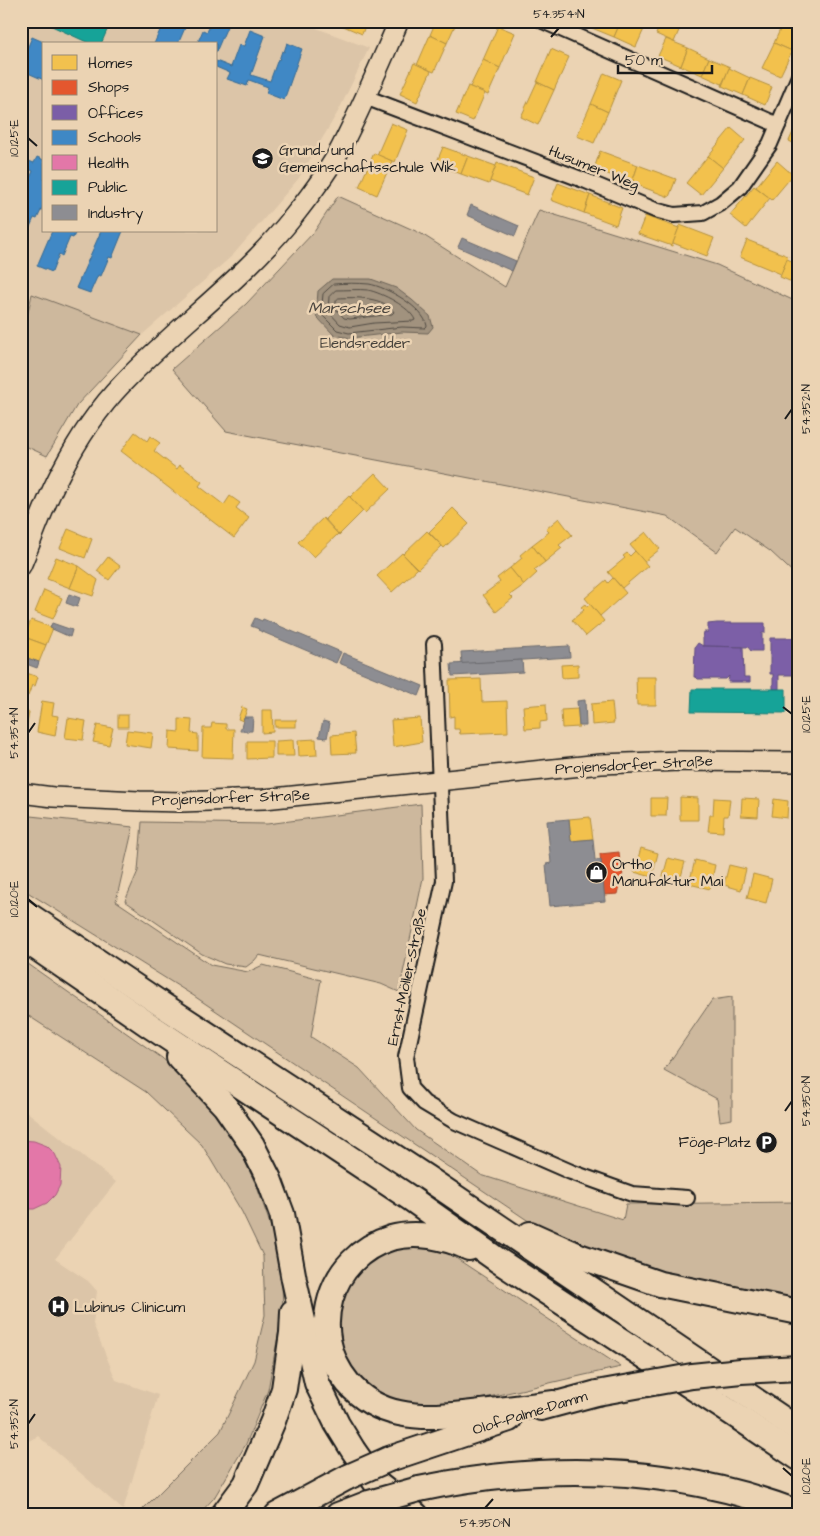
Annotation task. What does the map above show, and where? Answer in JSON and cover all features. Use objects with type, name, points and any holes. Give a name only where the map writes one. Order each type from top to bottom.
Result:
[{"type":"highway","points":[[21,910],[427,1178],[799,1430]]},
{"type":"highway","points":[[21,937],[410,1198],[499,1261],[732,1412],[799,1458]]},
{"type":"highway","points":[[149,1024],[225,1106],[252,1144],[269,1179],[282,1214],[294,1280],[317,1383],[336,1424],[376,1483],[416,1515]]},
{"type":"highway","points":[[427,1178],[512,1225],[580,1256],[660,1284],[799,1312]]},
{"type":"highway","points":[[499,1261],[461,1244],[428,1235],[392,1238],[376,1244],[350,1264],[333,1288],[326,1316],[327,1334],[333,1359],[340,1373],[353,1389],[380,1407],[398,1413],[420,1416],[446,1416],[554,1403]]},
{"type":"highway","points":[[222,1515],[246,1484],[284,1389],[292,1334],[294,1280]]},
{"type":"highway","name":"Olof-Palme-Damm","points":[[277,1515],[348,1477],[389,1459],[554,1403],[597,1393],[692,1376],[799,1368]]},
{"type":"highway","points":[[338,1515],[369,1503],[419,1488],[458,1480],[522,1473],[590,1471],[638,1474],[696,1482],[748,1495],[799,1513]]},
{"type":"street","points":[[21,566],[60,474],[85,432],[104,406],[122,383],[251,264],[292,219],[313,191],[336,155],[399,21]]},
{"type":"street","points":[[543,21],[778,125]]},
{"type":"street","name":"Husumer Weg","points":[[365,96],[586,181],[655,210],[674,215],[703,213],[721,203],[740,187],[770,144],[799,76]]},
{"type":"street","points":[[434,644],[440,780]]},
{"type":"street","name":"Projensdorfer Straße","points":[[21,793],[53,797],[139,801],[214,801],[323,794],[601,764],[689,761],[799,762]]},
{"type":"street","name":"Ernst-Möller-Straße","points":[[440,780],[444,881],[406,1057],[410,1088],[424,1103],[454,1121],[571,1172],[632,1194],[687,1198]]},
{"type":"shaded area","name":"Grund- und Gemeinschaftsschule Wik","points":[[21,21],[298,21],[369,48],[339,110],[299,178],[233,255],[142,335],[21,290]]},
{"type":"shaded area","name":"Lubinus Clinicum","points":[[21,1107],[116,1182],[55,1259],[88,1281],[97,1291],[93,1324],[116,1380],[158,1395],[123,1510],[38,1436],[21,1445]]},
{"type":"green space","name":"Elendsredder","points":[[338,196],[420,233],[505,287],[539,210],[717,265],[799,303],[799,578],[770,551],[735,527],[717,552],[667,516],[226,431],[172,369],[246,304],[314,232]]},
{"type":"green space","points":[[32,294],[142,335],[77,405],[47,456],[21,444],[21,344]]},
{"type":"green space","points":[[421,804],[423,878],[399,992],[381,984],[259,955],[246,967],[225,964],[202,954],[125,901],[138,871],[142,822],[267,824]]},
{"type":"green space","points":[[21,815],[133,827],[116,901],[211,965],[248,972],[263,965],[321,980],[311,1037],[359,1068],[416,1130],[481,1175],[623,1220],[626,1204],[799,1202],[799,1300],[663,1273],[613,1259],[530,1222],[194,996],[21,888]]},
{"type":"green space","points":[[21,959],[162,1058],[197,1089],[219,1114],[241,1153],[257,1187],[268,1218],[281,1262],[283,1308],[268,1390],[246,1444],[214,1498],[198,1515],[137,1515],[220,1432],[254,1361],[265,1315],[263,1256],[242,1212],[202,1145],[146,1092],[21,1011]]},
{"type":"green space","points":[[732,997],[732,1119],[720,1121],[717,1099],[664,1070],[712,1000]]},
{"type":"green space","points":[[398,1247],[439,1247],[621,1367],[481,1399],[439,1406],[423,1406],[408,1403],[378,1393],[355,1373],[347,1360],[340,1339],[338,1316],[344,1291],[358,1270],[374,1257]]},
{"type":"water","name":"Marschsee","points":[[332,279],[371,279],[396,288],[430,316],[433,327],[428,333],[402,332],[350,338],[334,335],[316,316],[318,291]]},
{"type":"building: Homes","points":[[343,21],[367,21],[362,34],[341,25]]},
{"type":"building: Homes","points":[[436,21],[457,21],[447,43],[430,35]]},
{"type":"building: Homes","points":[[595,21],[621,21],[614,37],[592,28]]},
{"type":"building: Homes","points":[[621,21],[628,21],[644,29],[636,47],[614,37]]},
{"type":"building: Homes","points":[[662,21],[683,21],[674,42],[656,34]]},
{"type":"building: Homes","points":[[784,21],[791,21],[799,25],[799,35],[792,51],[774,43]]},
{"type":"building: Homes","points":[[498,26],[515,33],[500,68],[483,60]]},
{"type":"building: Homes","points":[[430,35],[447,43],[434,72],[417,65]]},
{"type":"building: Homes","points":[[666,39],[688,48],[681,66],[658,56]]},
{"type":"building: Homes","points":[[774,43],[792,51],[780,76],[762,68]]},
{"type":"building: Homes","points":[[688,48],[709,58],[702,75],[681,66]]},
{"type":"building: Homes","points":[[551,49],[569,57],[554,90],[537,82]]},
{"type":"building: Homes","points":[[709,58],[730,67],[722,84],[702,75]]},
{"type":"building: Homes","points":[[483,60],[500,68],[488,95],[470,87]]},
{"type":"building: Homes","points":[[414,63],[431,71],[417,102],[400,94]]},
{"type":"building: Homes","points":[[729,68],[750,78],[743,95],[722,86]]},
{"type":"building: Homes","points":[[604,73],[621,80],[608,112],[591,104]]},
{"type":"building: Homes","points":[[750,78],[772,87],[765,105],[743,95]]},
{"type":"building: Homes","points":[[537,82],[554,90],[538,125],[521,117]]},
{"type":"building: Homes","points":[[468,86],[485,93],[473,121],[456,114]]},
{"type":"building: Homes","points":[[591,104],[608,112],[594,143],[577,136]]},
{"type":"building: Homes","points":[[391,123],[408,130],[395,162],[377,155]]},
{"type":"building: Homes","points":[[797,123],[799,124],[799,146],[789,141]]},
{"type":"building: Homes","points":[[731,128],[745,140],[723,168],[708,156]]},
{"type":"building: Homes","points":[[443,147],[468,156],[461,174],[436,164]]},
{"type":"building: Homes","points":[[600,151],[638,165],[632,183],[594,169]]},
{"type":"building: Homes","points":[[374,153],[392,161],[377,195],[359,187]]},
{"type":"building: Homes","points":[[468,156],[496,166],[489,184],[461,174]]},
{"type":"building: Homes","points":[[708,156],[723,168],[701,195],[686,183]]},
{"type":"building: Homes","points":[[777,161],[793,175],[772,200],[756,187]]},
{"type":"building: Homes","points":[[497,163],[534,177],[527,195],[490,181]]},
{"type":"building: Homes","points":[[638,165],[676,179],[669,197],[632,183]]},
{"type":"building: Homes","points":[[558,183],[590,195],[584,213],[551,200]]},
{"type":"building: Homes","points":[[754,186],[770,198],[746,228],[730,215]]},
{"type":"building: Homes","points":[[590,195],[622,208],[616,225],[584,213]]},
{"type":"building: Homes","points":[[645,216],[679,228],[672,246],[638,234]]},
{"type":"building: Homes","points":[[680,225],[714,238],[707,256],[673,243]]},
{"type":"building: Homes","points":[[747,240],[788,256],[781,274],[740,257]]},
{"type":"building: Homes","points":[[787,259],[799,264],[799,285],[780,277]]},
{"type":"building: Homes","points":[[135,432],[147,441],[150,436],[160,443],[154,451],[177,469],[180,465],[202,482],[199,486],[224,505],[230,496],[240,503],[236,508],[249,518],[234,538],[121,451]]},
{"type":"building: Homes","points":[[375,473],[390,489],[365,513],[350,497]]},
{"type":"building: Homes","points":[[349,496],[363,511],[339,535],[325,519]]},
{"type":"building: Homes","points":[[453,508],[469,524],[444,548],[429,532]]},
{"type":"building: Homes","points":[[323,518],[338,534],[314,557],[298,542]]},
{"type":"building: Homes","points":[[559,518],[572,535],[559,545],[562,548],[545,562],[532,545],[549,532],[546,529]]},
{"type":"building: Homes","points":[[68,529],[92,539],[85,558],[60,548]]},
{"type":"building: Homes","points":[[427,531],[442,546],[418,569],[403,554]]},
{"type":"building: Homes","points":[[646,532],[660,549],[644,562],[630,545]]},
{"type":"building: Homes","points":[[532,545],[545,562],[534,570],[537,573],[524,585],[510,568],[522,558],[520,555]]},
{"type":"building: Homes","points":[[635,551],[648,566],[622,588],[608,572],[625,558],[623,556],[627,553],[630,556]]},
{"type":"building: Homes","points":[[402,553],[417,569],[392,592],[377,576]]},
{"type":"building: Homes","points":[[56,557],[79,566],[70,588],[47,579]]},
{"type":"building: Homes","points":[[108,557],[120,566],[109,580],[97,571]]},
{"type":"building: Homes","points":[[79,566],[98,580],[93,596],[70,588]]},
{"type":"building: Homes","points":[[510,568],[524,585],[510,595],[513,598],[496,612],[483,595],[500,582],[497,578]]},
{"type":"building: Homes","points":[[613,578],[626,593],[600,616],[585,598],[606,580],[608,583]]},
{"type":"building: Homes","points":[[44,590],[62,598],[53,619],[35,612]]},
{"type":"building: Homes","points":[[585,604],[587,607],[590,604],[604,621],[586,636],[572,620],[584,610],[581,607]]},
{"type":"building: Homes","points":[[31,620],[53,628],[46,645],[24,637]]},
{"type":"building: Homes","points":[[24,637],[46,645],[39,662],[21,656],[21,645]]},
{"type":"building: Homes","points":[[578,664],[578,677],[562,678],[561,665]]},
{"type":"building: Homes","points":[[21,671],[38,677],[35,686],[32,685],[28,696],[21,693]]},
{"type":"building: Homes","points":[[636,677],[656,677],[656,705],[637,705]]},
{"type":"building: Homes","points":[[481,679],[482,702],[507,701],[508,732],[460,734],[459,729],[454,729],[454,716],[450,717],[449,680]]},
{"type":"building: Homes","points":[[42,701],[54,703],[52,715],[58,716],[55,736],[37,732]]},
{"type":"building: Homes","points":[[612,702],[614,723],[592,725],[591,704]]},
{"type":"building: Homes","points":[[546,704],[547,721],[540,722],[540,728],[525,729],[523,706]]},
{"type":"building: Homes","points":[[242,707],[247,709],[243,721],[238,719]]},
{"type":"building: Homes","points":[[578,709],[579,727],[562,728],[561,710]]},
{"type":"building: Homes","points":[[21,710],[29,712],[26,731],[21,730]]},
{"type":"building: Homes","points":[[262,710],[272,710],[273,732],[262,733]]},
{"type":"building: Homes","points":[[118,715],[128,715],[128,727],[118,727]]},
{"type":"building: Homes","points":[[68,718],[86,721],[83,740],[65,738]]},
{"type":"building: Homes","points":[[420,718],[422,742],[393,747],[391,720]]},
{"type":"building: Homes","points":[[179,719],[192,720],[191,733],[198,734],[198,751],[169,749],[170,731],[179,732]]},
{"type":"building: Homes","points":[[275,720],[296,720],[296,727],[275,727]]},
{"type":"building: Homes","points":[[212,723],[226,724],[226,729],[234,729],[233,758],[202,757],[203,728],[211,728]]},
{"type":"building: Homes","points":[[97,725],[113,728],[109,745],[93,742]]},
{"type":"building: Homes","points":[[127,730],[153,733],[151,748],[125,744]]},
{"type":"building: Homes","points":[[354,733],[356,753],[332,754],[331,735]]},
{"type":"building: Homes","points":[[316,739],[317,755],[299,756],[298,740]]},
{"type":"building: Homes","points":[[293,740],[294,756],[276,756],[276,741]]},
{"type":"building: Homes","points":[[247,741],[272,741],[272,758],[247,759]]},
{"type":"building: Homes","points":[[680,797],[698,798],[698,820],[680,820]]},
{"type":"building: Homes","points":[[651,798],[667,798],[666,816],[651,816]]},
{"type":"building: Homes","points":[[714,798],[730,799],[728,816],[724,816],[723,832],[708,831],[710,815],[713,815]]},
{"type":"building: Homes","points":[[742,798],[759,799],[758,817],[741,816]]},
{"type":"building: Homes","points":[[774,799],[788,801],[787,818],[772,816]]},
{"type":"building: Homes","points":[[590,817],[593,839],[571,841],[569,819]]},
{"type":"building: Homes","points":[[641,848],[658,853],[652,877],[634,872]]},
{"type":"building: Homes","points":[[668,858],[685,862],[679,884],[662,880]]},
{"type":"building: Homes","points":[[695,860],[715,865],[710,889],[689,884]]},
{"type":"building: Homes","points":[[729,865],[746,869],[741,890],[724,885]]},
{"type":"building: Homes","points":[[753,874],[772,879],[766,903],[747,898]]},
{"type":"building: Shops","points":[[619,852],[620,863],[625,864],[618,894],[604,895],[600,854]]},
{"type":"building: Offices","points":[[765,623],[765,633],[762,633],[762,651],[751,651],[748,647],[703,646],[704,632],[708,632],[708,624]]},
{"type":"building: Offices","points":[[770,638],[797,638],[797,675],[779,675],[779,689],[773,689],[773,674],[770,674]]},
{"type":"building: Offices","points":[[698,643],[703,646],[743,647],[744,677],[750,677],[750,682],[728,682],[729,676],[726,679],[698,679],[694,677],[695,647]]},
{"type":"building: Schools","points":[[164,21],[188,21],[179,42],[155,42]]},
{"type":"building: Schools","points":[[212,21],[229,22],[218,47],[218,42],[198,42],[203,30],[207,32]]},
{"type":"building: Schools","points":[[250,30],[265,36],[251,75],[270,81],[278,59],[282,51],[284,52],[287,43],[302,49],[284,100],[266,93],[268,87],[249,80],[247,86],[227,79],[230,73],[218,68],[218,62],[231,67],[239,45],[244,46]]},
{"type":"building: Schools","points":[[32,37],[43,42],[42,79],[21,70],[21,63]]},
{"type":"building: Schools","points":[[37,157],[42,159],[42,208],[37,219],[34,218],[25,238],[21,238],[21,199],[33,171],[21,165],[21,158],[34,163]]},
{"type":"building: Schools","points":[[52,232],[76,232],[73,238],[70,237],[62,256],[59,254],[52,272],[37,266]]},
{"type":"building: Schools","points":[[101,232],[123,232],[112,258],[109,257],[101,276],[98,275],[90,293],[76,288]]},
{"type":"building: Health","points":[[21,1140],[34,1141],[47,1146],[55,1154],[61,1167],[60,1185],[55,1195],[47,1203],[34,1209],[21,1209]]},
{"type":"building: Public","points":[[41,21],[111,21],[102,42],[87,42]]},
{"type":"building: Public","points":[[692,689],[786,689],[786,713],[691,712]]},
{"type":"building: Industry","points":[[471,205],[519,226],[515,236],[467,215]]},
{"type":"building: Industry","points":[[462,238],[516,261],[512,271],[458,247]]},
{"type":"building: Industry","points":[[69,594],[80,598],[77,607],[66,603]]},
{"type":"building: Industry","points":[[255,618],[262,621],[263,619],[341,652],[336,663],[258,630],[251,626]]},
{"type":"building: Industry","points":[[52,623],[72,630],[70,637],[50,628]]},
{"type":"building: Industry","points":[[569,646],[570,657],[462,664],[461,652]]},
{"type":"building: Industry","points":[[343,653],[423,686],[419,696],[339,663]]},
{"type":"building: Industry","points":[[21,656],[39,662],[37,668],[21,662]]},
{"type":"building: Industry","points":[[522,660],[523,672],[452,676],[451,664]]},
{"type":"building: Industry","points":[[585,700],[586,726],[579,726],[577,701]]},
{"type":"building: Industry","points":[[244,717],[253,717],[252,731],[240,731]]},
{"type":"building: Industry","points":[[323,721],[330,723],[327,738],[319,737]]},
{"type":"building: Industry","points":[[569,819],[571,841],[593,839],[595,860],[601,860],[605,901],[550,906],[546,864],[551,863],[547,821]]},
{"type":"place","name":"Grund- und Gemeinschaftsschule Wik","points":[[263,159]]},
{"type":"place","name":"Ortho Manufaktur Mai","points":[[596,873]]},
{"type":"place","name":"Föge-Platz","points":[[767,1142]]},
{"type":"place","name":"Lubinus Clinicum","points":[[58,1307]]}]
